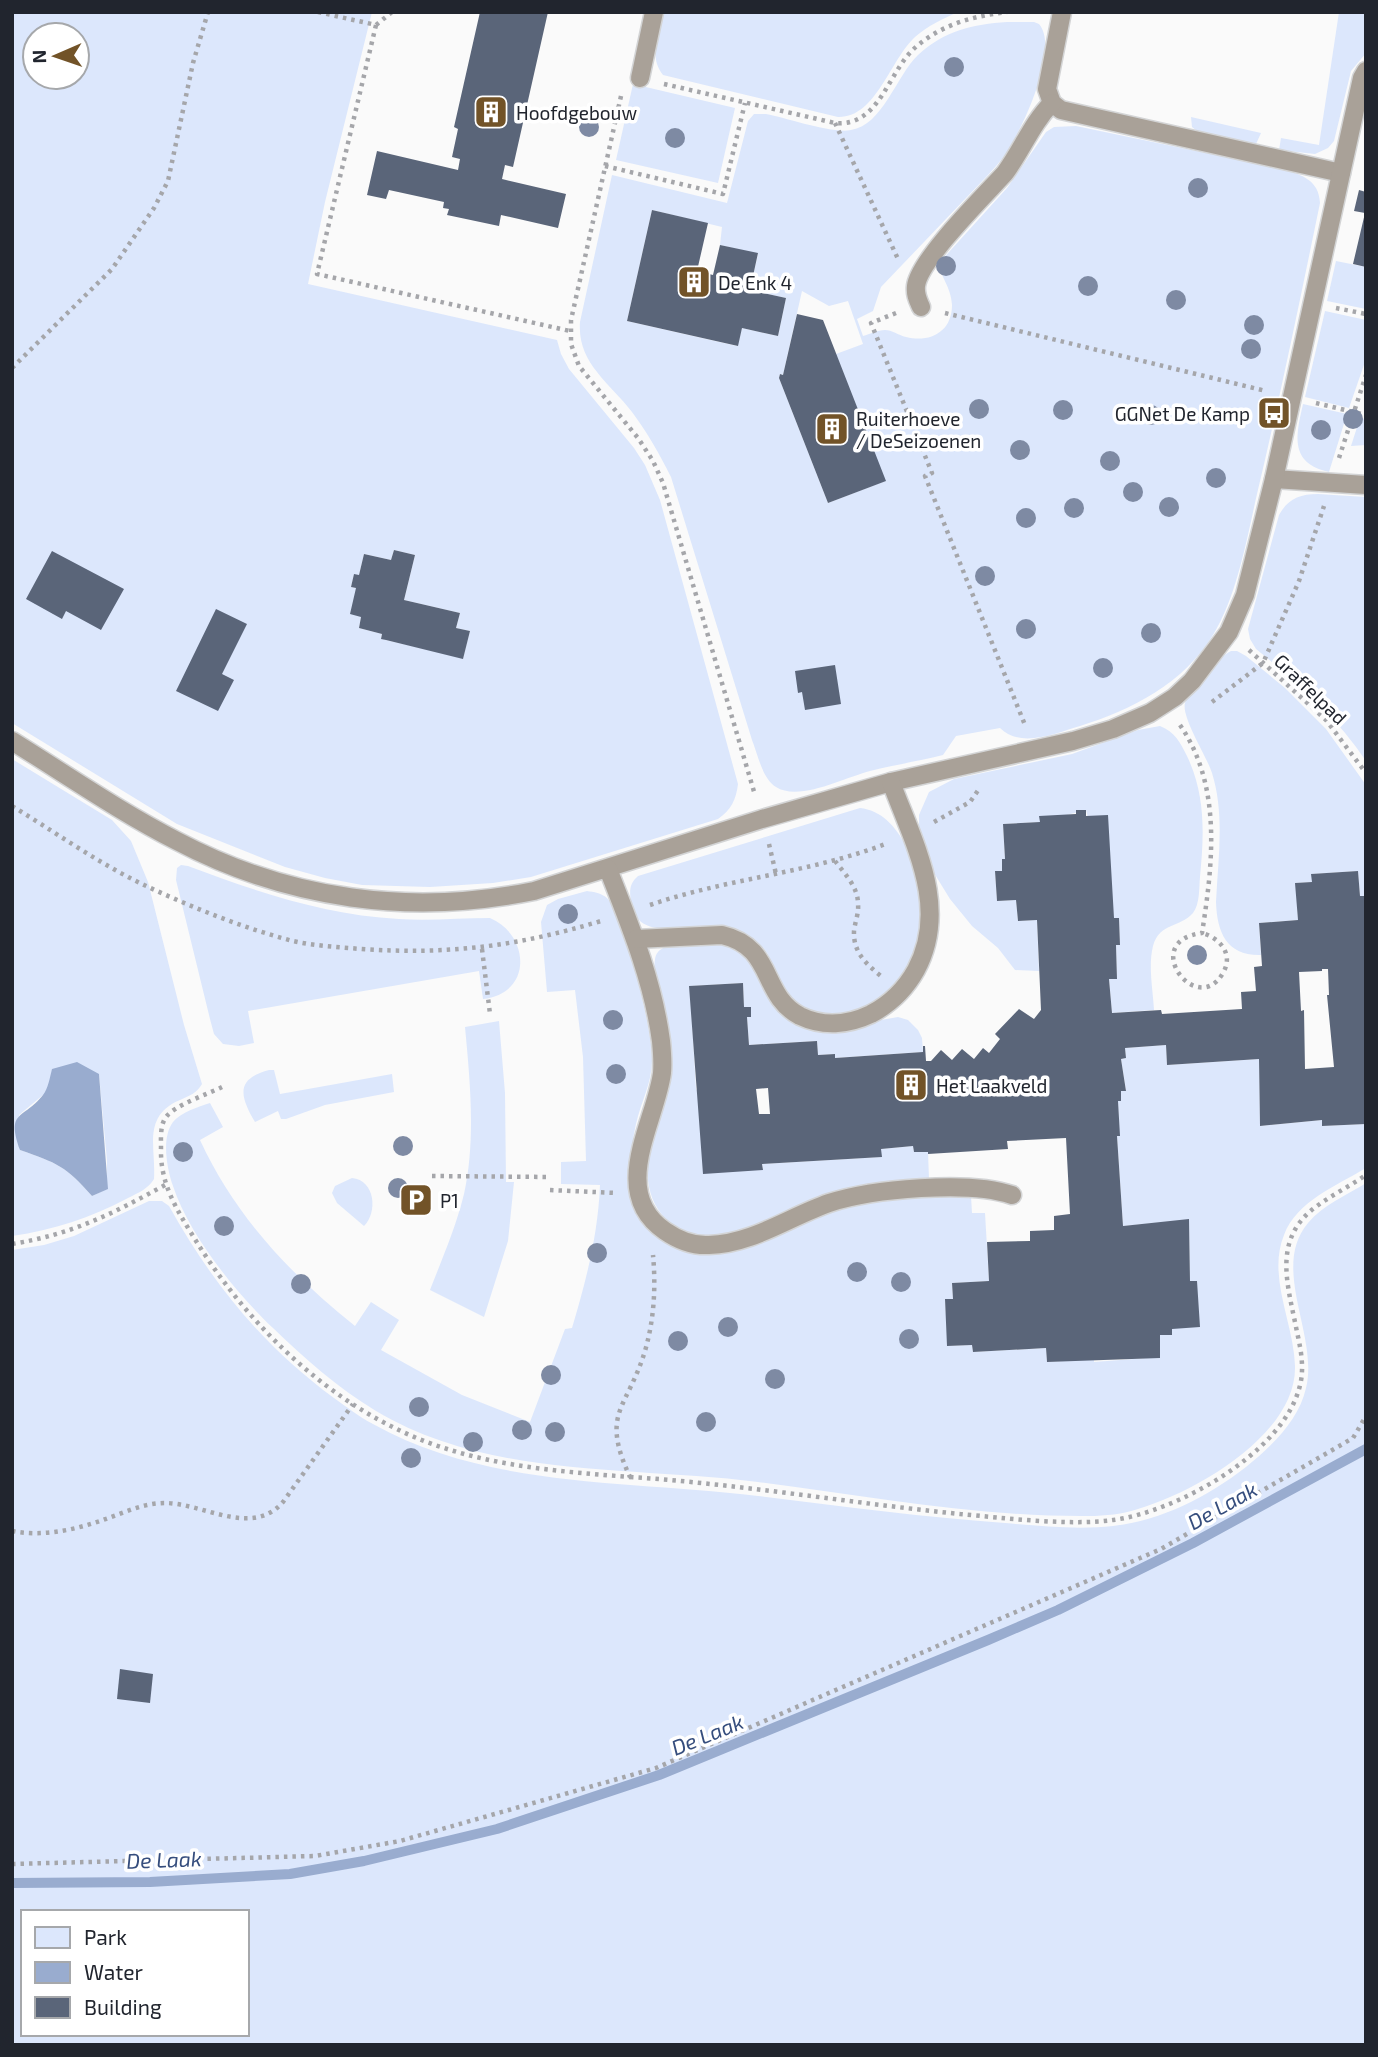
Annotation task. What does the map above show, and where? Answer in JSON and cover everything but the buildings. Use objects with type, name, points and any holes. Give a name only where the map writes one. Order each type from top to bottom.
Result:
[{"type":"lane","points":[[640,78],[654,12]]},
{"type":"lane","points":[[1062,12],[1047,89],[1052,103],[1060,110],[1341,173]]},
{"type":"lane","points":[[12,741],[178,842],[251,873],[324,894],[361,901],[438,904],[526,893],[762,819],[891,782],[1035,750],[1112,729],[1150,713],[1192,681],[1229,632],[1245,595],[1274,479],[1366,71]]},
{"type":"lane","points":[[919,302],[916,285],[924,265],[1005,173],[1017,157],[1027,134],[1052,103]]},
{"type":"lane","points":[[1274,479],[1366,485]]},
{"type":"lane","points":[[636,939],[722,935],[734,938],[753,950],[775,991],[797,1015],[822,1023],[847,1023],[877,1011],[911,979],[928,942],[931,920],[930,897],[925,876],[891,782]]},
{"type":"lane","points":[[608,869],[636,939],[654,1007],[662,1056],[662,1073],[639,1156],[640,1194],[649,1216],[661,1228],[686,1242],[724,1245],[828,1203],[870,1193],[971,1188],[1012,1195]]},
{"type":"path","points":[[12,368],[112,269],[155,208],[168,181],[193,63],[208,12]]},
{"type":"path","points":[[318,12],[376,25]]},
{"type":"path","points":[[392,12],[376,25],[317,274],[569,331]]},
{"type":"path","points":[[762,819],[663,483],[638,438],[579,366],[569,331],[626,74],[847,124],[866,116],[909,53],[930,36],[969,18],[1007,12]]},
{"type":"path","points":[[605,166],[723,194],[745,103]]},
{"type":"path","points":[[835,123],[919,302]]},
{"type":"path","points":[[1035,750],[925,476],[932,473],[872,323],[919,302],[1366,415]]},
{"type":"path","points":[[1210,702],[1263,663],[1299,581],[1366,375]]},
{"type":"path","name":"Graffelpad","points":[[1229,632],[1326,720],[1366,773]]},
{"type":"path","points":[[1165,704],[1184,732],[1202,770],[1212,815],[1202,933]]},
{"type":"path","points":[[835,861],[855,890],[858,903],[854,930],[855,946],[867,965],[899,992]]},
{"type":"path","points":[[1202,933],[1213,936],[1222,943],[1227,954],[1227,965],[1222,976],[1212,984],[1199,987],[1186,983],[1177,973],[1173,960],[1175,949],[1181,940],[1191,934],[1202,933]]},
{"type":"path","points":[[482,949],[490,1014]]},
{"type":"path","points":[[222,1087],[166,1117],[161,1133],[160,1155],[165,1185],[198,1245],[233,1295],[289,1353],[353,1404],[402,1432],[448,1449],[500,1463],[563,1472],[717,1484],[959,1514],[1083,1522],[1130,1517],[1176,1503],[1242,1462],[1273,1434],[1288,1413],[1296,1400],[1302,1376],[1302,1358],[1286,1269],[1290,1240],[1304,1216],[1366,1175]]},
{"type":"path","points":[[432,1176],[550,1177]]},
{"type":"path","points":[[12,1244],[45,1238],[93,1222],[165,1185]]},
{"type":"path","points":[[550,1190],[640,1194]]},
{"type":"path","points":[[630,1477],[617,1447],[615,1433],[622,1404],[644,1354],[653,1315],[654,1268],[649,1216]]},
{"type":"path","points":[[12,1531],[26,1534],[80,1528],[125,1511],[165,1503],[199,1507],[239,1518],[266,1516],[283,1502],[353,1404]]},
{"type":"path","points":[[12,1864],[315,1856],[400,1841],[656,1768],[1161,1549],[1353,1438],[1366,1416]]},
{"type":"green space","points":[[12,12],[372,12],[325,202],[308,284],[557,340],[569,369],[645,465],[660,500],[738,784],[736,795],[726,812],[718,819],[531,877],[493,883],[430,887],[362,885],[325,878],[285,867],[177,824],[12,723]],"holes":[[[394,550],[415,555],[404,600],[460,613],[456,628],[470,631],[463,658],[386,640],[381,638],[382,634],[359,628],[361,617],[356,588],[351,587],[354,575],[359,575],[364,554],[391,560]]]},
{"type":"green space","points":[[663,12],[959,12],[915,37],[863,108],[851,115],[838,117],[663,75],[655,53]]},
{"type":"green space","points":[[1339,12],[1366,12],[1366,53],[1351,71],[1334,141],[1328,148],[1315,154],[1279,150],[1281,138],[1319,145]]},
{"type":"green space","points":[[994,23],[1039,24],[1044,35],[1045,49],[1043,66],[1032,101],[1018,132],[999,163],[881,287],[873,311],[857,319],[863,336],[885,330],[906,337],[923,338],[931,337],[944,329],[952,305],[939,263],[1007,188],[1046,132],[1054,127],[1076,126],[1283,169],[1308,180],[1316,189],[1320,203],[1240,566],[1229,603],[1201,652],[1172,681],[1119,712],[1039,738],[1018,738],[1000,728],[956,736],[943,755],[870,771],[810,790],[786,791],[771,783],[752,740],[671,477],[638,420],[589,361],[580,336],[580,322],[612,175],[727,203],[748,121],[754,114],[766,114],[833,130],[851,130],[862,126],[880,110],[910,64],[928,47],[959,30]],"holes":[[[652,210],[722,227],[720,245],[758,254],[750,290],[786,298],[778,336],[742,328],[737,346],[627,321]],[[802,291],[829,306],[848,301],[863,344],[836,354],[885,481],[828,503],[779,378],[780,374],[783,375]]]},
{"type":"green space","points":[[633,84],[735,108],[718,183],[616,160]]},
{"type":"green space","points":[[1191,117],[1261,133],[1256,144],[1250,144],[1197,131],[1192,127]]},
{"type":"green space","points":[[1336,261],[1366,267],[1366,309],[1327,301]]},
{"type":"green space","points":[[1325,311],[1366,320],[1366,359],[1349,408],[1305,397]]},
{"type":"green space","points":[[1303,404],[1347,414],[1329,472],[1316,468],[1301,455],[1298,426]]},
{"type":"green space","points":[[1360,418],[1366,419],[1366,445],[1351,446]]},
{"type":"green space","points":[[1318,494],[1366,497],[1366,761],[1316,701],[1256,649],[1248,629],[1279,515],[1286,505],[1295,499]]},
{"type":"green space","points":[[1231,651],[1246,656],[1285,688],[1326,729],[1366,785],[1366,896],[1360,896],[1358,871],[1312,874],[1312,882],[1296,883],[1298,920],[1259,923],[1261,955],[1249,954],[1232,947],[1222,933],[1216,902],[1220,821],[1216,789],[1185,709],[1189,696]]},
{"type":"green space","points":[[1160,726],[1170,731],[1179,742],[1198,786],[1203,831],[1198,901],[1188,918],[1165,929],[1156,938],[1151,970],[1154,1010],[1112,1013],[1109,979],[1117,978],[1119,918],[1114,918],[1086,810],[1040,822],[1003,824],[1005,859],[1002,859],[1002,871],[995,871],[997,901],[1016,900],[1018,921],[1037,920],[1039,971],[1015,970],[998,948],[972,926],[950,899],[934,873],[922,844],[919,815],[929,792],[954,779],[1072,754],[1138,730]]},
{"type":"green space","points":[[12,759],[112,820],[131,841],[148,882],[184,1025],[202,1084],[195,1092],[168,1107],[160,1115],[153,1144],[154,1179],[146,1188],[86,1217],[57,1227],[12,1236]],"holes":[[[99,1074],[107,1189],[92,1196],[60,1167],[20,1150],[19,1115],[43,1095]]]},
{"type":"green space","points":[[860,808],[878,814],[892,826],[904,843],[913,863],[922,907],[921,928],[914,956],[893,986],[864,1008],[834,1015],[807,1009],[791,998],[782,987],[764,949],[738,930],[658,928],[648,926],[635,914],[630,890],[638,876]]},
{"type":"green space","points":[[181,865],[292,901],[345,913],[410,920],[490,918],[503,926],[513,937],[520,962],[518,975],[511,986],[500,994],[483,999],[479,971],[248,1011],[254,1043],[239,1046],[223,1044],[214,1034],[176,880],[177,868]]},
{"type":"green space","points":[[587,891],[607,898],[622,927],[643,999],[651,1043],[651,1075],[633,1143],[633,1199],[676,1245],[699,1255],[742,1249],[854,1205],[897,1199],[971,1196],[972,1213],[985,1213],[989,1281],[952,1283],[953,1299],[945,1300],[948,1346],[972,1345],[973,1352],[1046,1348],[1047,1362],[1160,1357],[1160,1335],[1172,1335],[1172,1329],[1197,1281],[1190,1281],[1189,1220],[1123,1226],[1117,1136],[1118,1101],[1121,1091],[1126,1090],[1121,1059],[1126,1058],[1125,1048],[1166,1045],[1167,1065],[1259,1059],[1260,1126],[1322,1120],[1322,1126],[1366,1124],[1366,1168],[1308,1204],[1290,1223],[1284,1235],[1278,1267],[1295,1366],[1291,1391],[1279,1415],[1261,1437],[1239,1457],[1214,1474],[1161,1501],[1114,1514],[1047,1515],[923,1505],[758,1482],[562,1466],[514,1459],[466,1449],[420,1433],[376,1411],[335,1383],[259,1314],[229,1281],[202,1243],[180,1205],[171,1179],[166,1154],[169,1129],[180,1115],[210,1103],[223,1127],[200,1140],[214,1168],[247,1219],[308,1286],[355,1326],[371,1302],[399,1320],[381,1350],[462,1395],[530,1422],[565,1329],[572,1328],[590,1258],[599,1204],[600,1185],[561,1184],[561,1162],[586,1161],[583,1057],[575,990],[547,992],[541,922],[547,905]]},
{"type":"green space","points":[[720,943],[745,954],[778,1010],[798,1024],[875,1021],[898,1017],[908,1020],[922,1038],[923,1052],[835,1058],[834,1054],[818,1055],[817,1041],[749,1045],[747,1017],[751,1017],[751,1007],[744,1007],[743,983],[690,986],[696,1089],[763,1169],[762,1164],[881,1157],[881,1149],[913,1146],[914,1152],[928,1152],[929,1179],[850,1187],[824,1195],[742,1231],[721,1236],[700,1236],[681,1230],[663,1216],[651,1194],[647,1168],[649,1143],[671,1075],[671,1044],[654,969],[655,958],[663,948],[670,946]]},
{"type":"green space","points":[[499,1021],[505,1093],[506,1182],[514,1182],[508,1241],[484,1317],[430,1290],[457,1219],[468,1173],[471,1110],[465,1027]]},
{"type":"green space","points":[[274,1070],[280,1094],[392,1074],[394,1092],[325,1105],[286,1119],[281,1119],[278,1111],[255,1122],[246,1104],[244,1090],[250,1078]]},
{"type":"green space","points":[[352,1178],[366,1184],[372,1198],[371,1213],[364,1226],[337,1203],[332,1193],[335,1186]]},
{"type":"green space","points":[[1366,1183],[1366,2045],[12,2045],[12,1250],[44,1245],[74,1236],[149,1201],[162,1201],[169,1206],[221,1287],[261,1334],[308,1378],[373,1424],[418,1445],[464,1460],[561,1478],[758,1496],[974,1521],[1100,1527],[1131,1523],[1184,1506],[1246,1467],[1265,1451],[1291,1422],[1306,1388],[1308,1368],[1293,1260],[1298,1241],[1308,1223],[1328,1206]]},
{"type":"water","points":[[77,1062],[99,1074],[108,1189],[92,1196],[60,1167],[20,1150],[16,1137],[16,1122],[45,1092],[52,1069]]},
{"type":"waterway","name":"De Laak","points":[[12,1883],[150,1882],[290,1874],[364,1861],[497,1829],[659,1775],[1058,1610],[1193,1543],[1366,1449]]},
{"type":"place","name":"Hoofdgebouw","points":[[491,112]]},
{"type":"place","name":"De Enk 4","points":[[694,282]]},
{"type":"place","name":"GGNet De Kamp","points":[[1274,413]]},
{"type":"place","name":"Ruiterhoeve / DeSeizoenen","points":[[832,429]]},
{"type":"place","name":"Het Laakveld","points":[[911,1085]]},
{"type":"place","name":"P1","points":[[416,1200]]}]
